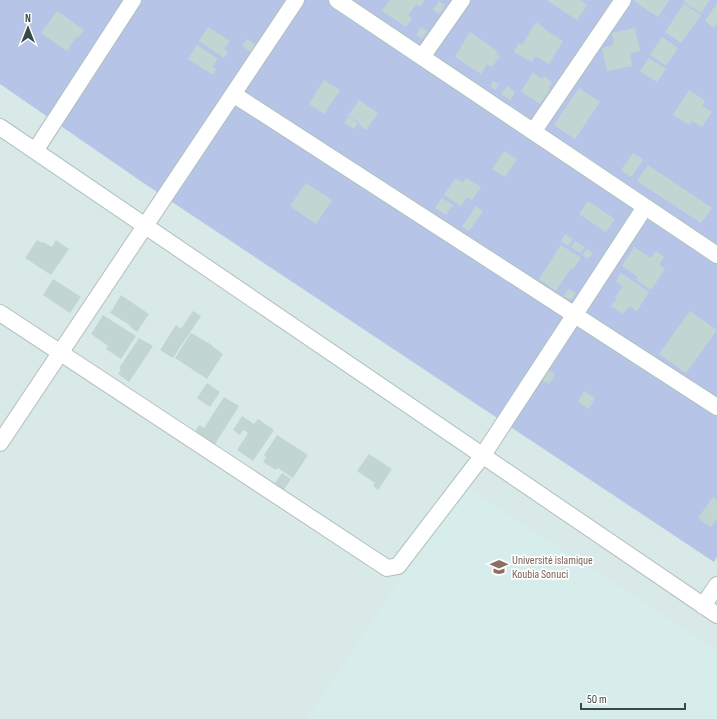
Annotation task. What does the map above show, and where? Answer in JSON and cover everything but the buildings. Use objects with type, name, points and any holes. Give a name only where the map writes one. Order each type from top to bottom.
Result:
[{"type":"street","points":[[35,151],[133,0]]},
{"type":"street","points":[[0,443],[296,0]]},
{"type":"street","points":[[337,0],[717,255]]},
{"type":"street","points":[[422,57],[462,0]]},
{"type":"street","points":[[533,132],[623,0]]},
{"type":"street","points":[[233,94],[717,407]]},
{"type":"street","points":[[0,127],[717,615]]},
{"type":"street","points":[[0,313],[386,568],[398,566],[482,455],[575,316],[645,207]]},
{"type":"street","points":[[703,606],[717,585]]},
{"type":"shaded area","points":[[0,0],[717,0],[717,719],[0,719]]},
{"type":"shaded area","points":[[0,0],[717,0],[717,557],[714,562],[142,182],[0,84]]},
{"type":"shaded area","name":"Université islamique Koubia Sonuci","points":[[463,485],[717,650],[717,719],[306,719]]},
{"type":"place","name":"Université islamique Koubia Sonuci","points":[[499,567]]}]
